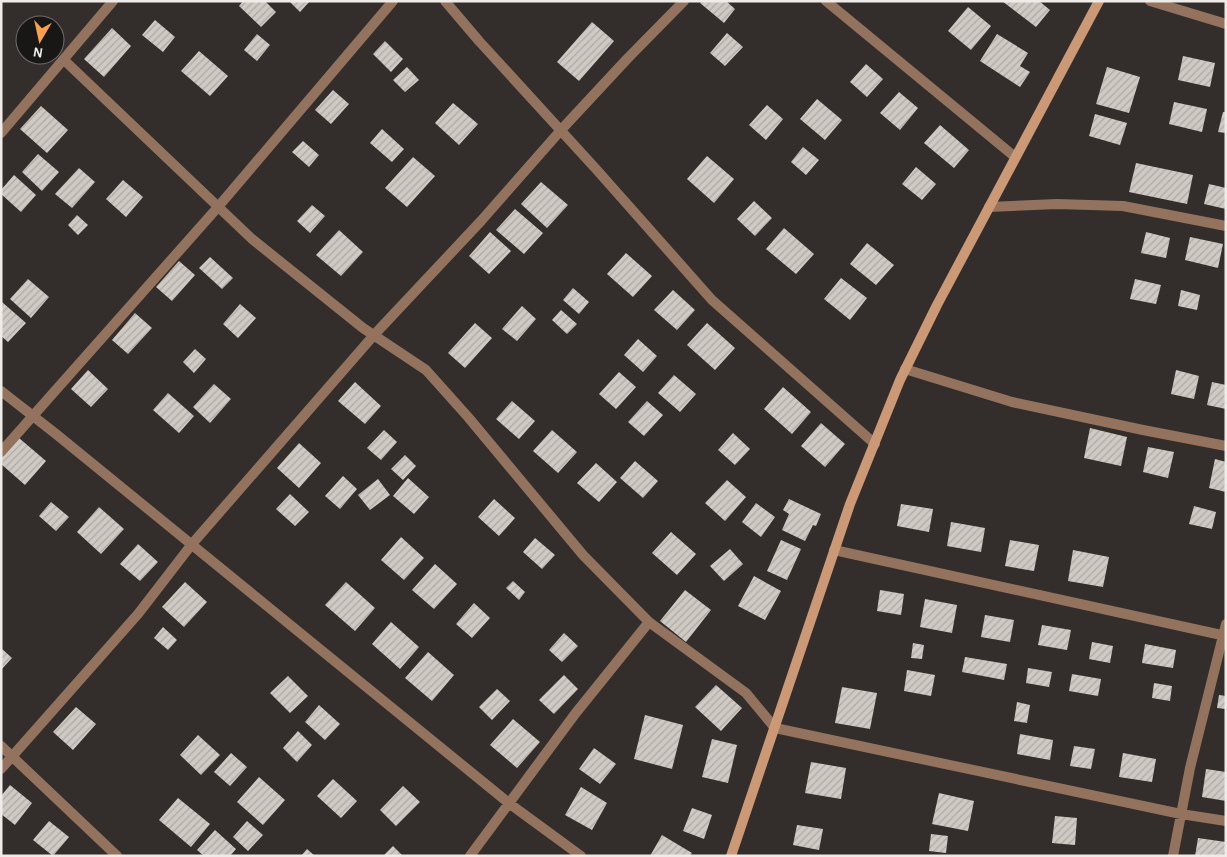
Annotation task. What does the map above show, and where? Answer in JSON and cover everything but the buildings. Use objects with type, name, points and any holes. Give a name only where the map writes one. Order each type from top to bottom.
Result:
[{"type":"main road","points":[[731,856],[850,504],[905,369],[1015,157],[1099,1]]},
{"type":"street","points":[[65,59],[113,1]]},
{"type":"street","points":[[1,452],[218,207],[392,1]]},
{"type":"street","points":[[445,1],[712,300],[874,444]]},
{"type":"street","points":[[1,769],[138,614],[192,544],[374,334],[481,221],[627,59],[684,1]]},
{"type":"street","points":[[826,1],[1015,157]]},
{"type":"street","points":[[1150,1],[1226,24]]},
{"type":"street","points":[[65,61],[252,239],[364,328],[426,370],[468,417],[583,555],[649,622],[746,693],[775,728],[1181,814],[1226,821]]},
{"type":"street","points":[[1,133],[60,65]]},
{"type":"street","points":[[989,207],[1057,204],[1123,206],[1226,226]]},
{"type":"street","points":[[905,369],[1012,402],[1226,446]]},
{"type":"street","points":[[1,391],[192,544],[510,804],[581,856]]},
{"type":"street","points":[[834,550],[1224,635]]},
{"type":"street","points":[[470,856],[575,714],[649,622]]},
{"type":"street","points":[[1172,856],[1190,768],[1226,624]]},
{"type":"street","points":[[1,746],[117,856]]}]
